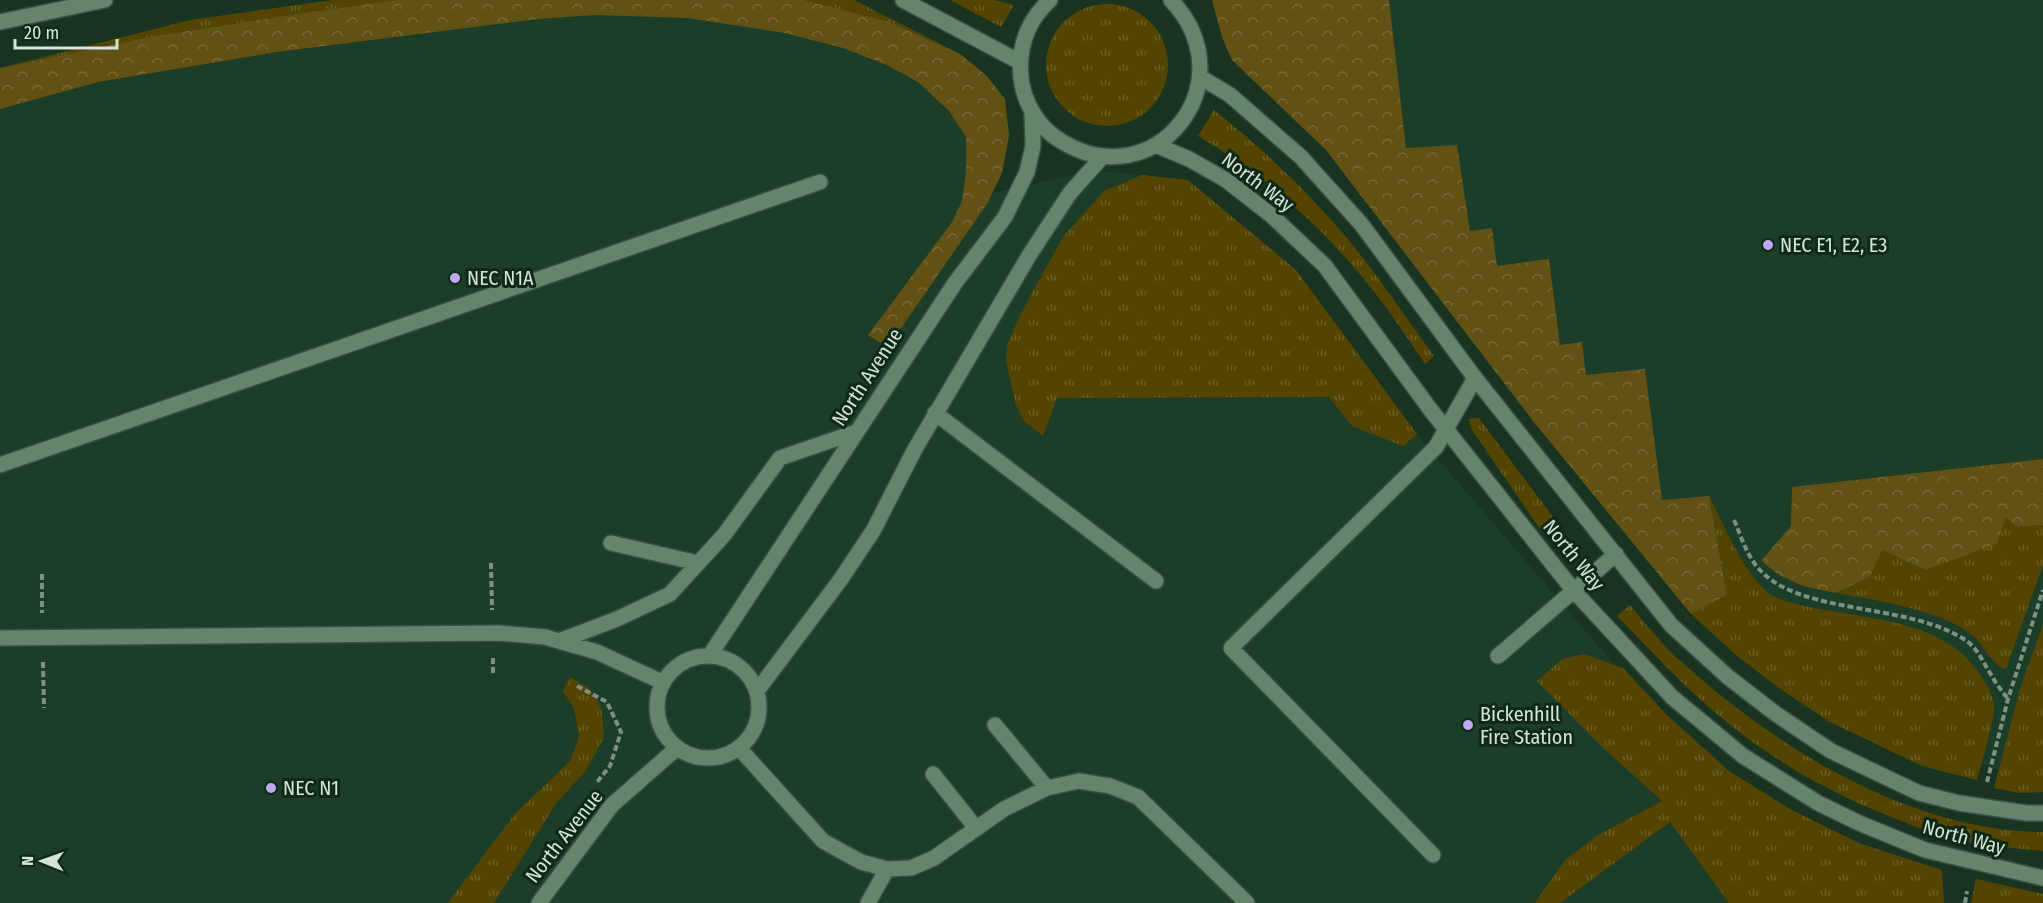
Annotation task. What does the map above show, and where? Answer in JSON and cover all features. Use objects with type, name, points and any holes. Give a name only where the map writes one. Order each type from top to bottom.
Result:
[{"type":"street","points":[[0,22],[105,0]]},
{"type":"street","points":[[903,0],[1020,62]]},
{"type":"street","points":[[1050,0],[1030,23],[1023,42],[1020,62],[1023,88],[1032,113],[1050,135],[1075,150],[1102,157],[1130,155],[1156,145],[1173,133],[1186,117],[1195,98],[1200,77],[1200,54],[1194,32],[1183,12],[1171,0]]},
{"type":"street","name":"North Way","points":[[1200,77],[1230,95],[1301,157],[1362,225],[1475,378],[1679,633],[1776,714],[1831,751],[1919,793],[1959,803],[2026,813],[2043,813]]},
{"type":"street","name":"North Avenue","points":[[710,655],[955,283],[1005,217],[1027,172],[1033,146],[1032,113]]},
{"type":"street","name":"North Way","points":[[1156,145],[1189,159],[1227,180],[1271,215],[1325,266],[1446,429],[1574,591],[1672,697],[1743,756],[1818,803],[1859,823],[1925,850],[2043,878]]},
{"type":"street","points":[[757,692],[841,579],[873,531],[935,413],[1030,254],[1070,193],[1102,157]]},
{"type":"street","points":[[0,465],[820,182]]},
{"type":"street","points":[[1433,855],[1232,648],[1437,447],[1475,378]]},
{"type":"street","points":[[935,413],[1156,581]]},
{"type":"street","points":[[559,641],[617,619],[670,594],[724,535],[780,458],[856,432]]},
{"type":"street","points":[[611,543],[698,564]]},
{"type":"street","points":[[1498,656],[1616,554]]},
{"type":"street","points":[[0,638],[499,633],[545,637],[597,652],[662,682]]},
{"type":"street","points":[[710,655],[727,658],[741,667],[757,692],[759,709],[756,723],[748,739],[739,748],[723,756],[695,757],[676,748],[664,735],[659,724],[656,706],[662,682],[674,668],[686,660],[710,655]]},
{"type":"street","points":[[995,725],[1047,788]]},
{"type":"street","name":"North Avenue","points":[[539,903],[612,806],[676,748]]},
{"type":"street","points":[[739,748],[823,841],[861,862],[887,869],[911,868],[934,858],[1004,809],[1047,788],[1079,781],[1110,786],[1137,797],[1247,903]]},
{"type":"street","points":[[933,774],[976,828]]},
{"type":"street","points":[[868,903],[887,869]]},
{"type":"path","points":[[1734,520],[1758,568],[1772,581],[1791,591],[1810,597],[1923,620],[1945,628],[1967,641],[1981,656],[1991,676],[2008,699]]},
{"type":"path","points":[[1987,782],[2008,699],[2043,590]]},
{"type":"path","points":[[577,686],[607,702],[621,732],[610,766],[595,784]]},
{"type":"path","points":[[1965,903],[1967,891]]},
{"type":"shaded area","points":[[677,0],[933,70],[988,158],[990,194],[1093,170],[1188,180],[1296,270],[1417,434],[1714,781],[1842,858],[1946,903],[0,903],[0,88]]},
{"type":"shaded area","name":"NEC E1, E2, E3","points":[[1383,0],[2043,0],[2043,782],[1927,749],[1816,700],[1413,240]]},
{"type":"green space","points":[[332,0],[396,0],[149,37],[0,68],[190,20]]},
{"type":"green space","points":[[396,0],[804,0],[887,21],[960,54],[986,75],[1005,99],[1009,136],[1002,173],[987,204],[888,347],[868,335],[952,222],[962,201],[966,171],[966,137],[949,111],[918,82],[887,65],[843,48],[785,33],[688,18],[595,15],[538,19],[277,52],[98,82],[0,109],[0,68],[149,37]]},
{"type":"green space","points":[[804,0],[854,0],[960,54],[887,21]]},
{"type":"green space","points":[[950,0],[994,0],[1014,5],[1001,27]]},
{"type":"green space","points":[[1212,0],[1389,0],[1406,148],[1457,145],[1470,231],[1492,228],[1497,266],[1549,259],[1560,345],[1582,342],[1586,375],[1645,369],[1662,500],[1709,496],[1727,595],[1691,614],[1533,421],[1326,150],[1232,60],[1222,37]]},
{"type":"green space","points":[[1107,4],[1130,9],[1150,22],[1163,42],[1168,65],[1163,88],[1150,108],[1130,121],[1107,126],[1084,121],[1064,108],[1051,88],[1046,65],[1051,42],[1064,22],[1084,9]]},
{"type":"green space","points":[[1214,110],[1283,170],[1352,244],[1434,356],[1425,364],[1372,289],[1334,245],[1270,186],[1223,151],[1198,136]]},
{"type":"green space","points":[[1142,175],[1188,180],[1296,270],[1417,434],[1403,446],[1352,426],[1329,397],[1057,398],[1043,436],[1024,421],[1016,405],[1006,361],[1007,345],[1022,311],[1063,237],[1104,191]]},
{"type":"green space","points":[[1479,418],[1553,517],[1554,526],[1542,532],[1472,430],[1468,419]]},
{"type":"green space","points":[[2043,459],[2043,525],[2017,527],[2005,517],[1997,544],[1925,570],[1882,550],[1870,577],[1835,593],[1803,586],[1779,575],[1761,561],[1791,526],[1792,487]]},
{"type":"green space","points":[[1709,496],[1755,580],[1775,597],[1808,607],[1905,625],[1945,641],[1962,653],[1985,682],[1994,705],[1977,780],[1922,766],[1828,721],[1737,656],[1691,614],[1727,595]]},
{"type":"green space","points":[[2004,516],[2017,527],[2043,525],[2043,565],[2006,669],[1991,658],[1976,638],[1958,625],[1906,607],[1835,593],[1870,577],[1882,550],[1925,570]]},
{"type":"green space","points":[[1630,605],[1669,650],[1713,689],[1798,751],[1844,777],[1892,799],[1942,817],[1992,828],[2043,832],[2043,851],[1966,842],[1937,834],[1851,800],[1797,771],[1728,723],[1663,664],[1617,616]]},
{"type":"green space","points":[[2043,624],[2043,792],[2020,793],[1994,788],[2020,689]]},
{"type":"green space","points":[[1584,654],[1623,668],[1667,715],[1729,771],[1790,809],[1861,844],[1942,870],[1944,903],[1729,903],[1670,822],[1560,903],[1535,903],[1565,860],[1598,835],[1662,801],[1600,745],[1537,681],[1562,659]]},
{"type":"green space","points":[[570,677],[588,687],[599,703],[604,738],[585,772],[557,802],[494,903],[448,903],[514,815],[570,761],[579,737],[574,708],[563,691]]},
{"type":"green space","points":[[1976,879],[2043,894],[2043,903],[1971,903]]},
{"type":"place","name":"NEC E1, E2, E3","points":[[1768,245]]},
{"type":"place","name":"NEC N1A","points":[[455,278]]},
{"type":"place","name":"Bickenhill Fire Station","points":[[1468,725]]},
{"type":"place","name":"NEC N1","points":[[271,788]]}]
